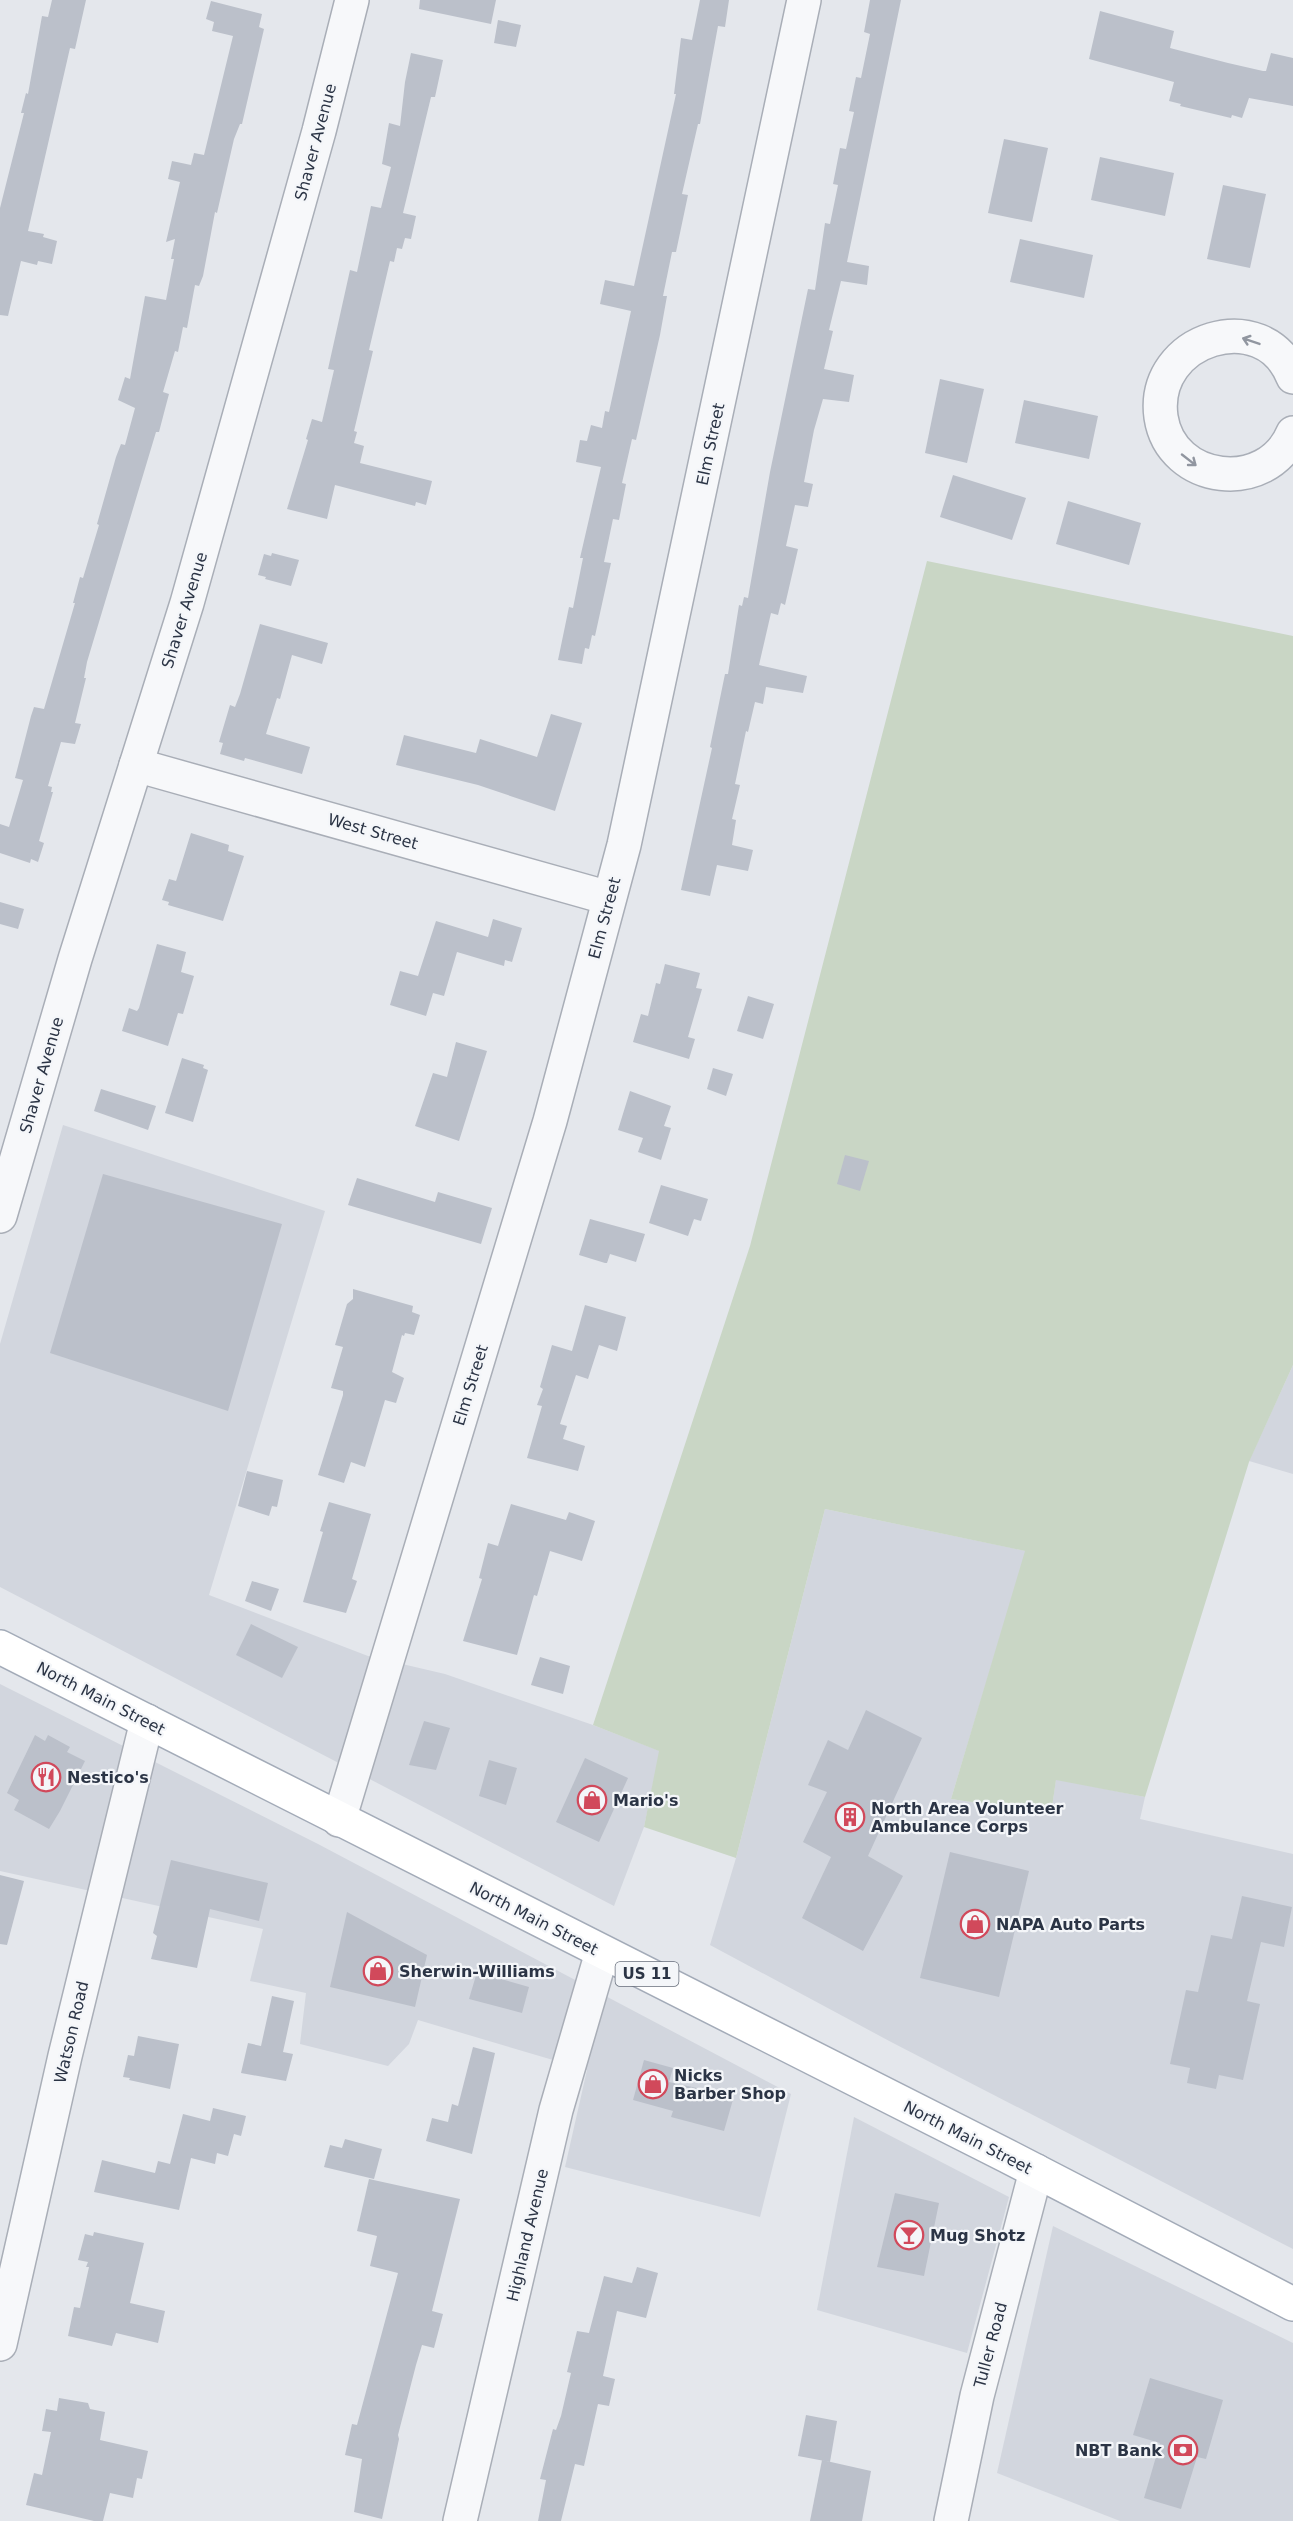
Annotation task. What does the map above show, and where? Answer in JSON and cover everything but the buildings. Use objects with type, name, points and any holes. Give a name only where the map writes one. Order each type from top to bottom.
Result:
[{"type":"main road","name":"North Main Street","points":[[0,1647],[1036,2171],[1293,2304]]},
{"type":"street","name":"Shaver Avenue","points":[[0,1216],[75,959],[187,603],[319,131],[352,0]]},
{"type":"street","name":"Elm Street","points":[[339,1820],[547,1132],[624,845],[804,0]]},
{"type":"street","points":[[1293,377],[1289,368],[1270,348],[1245,337],[1218,337],[1193,347],[1173,366],[1162,391],[1161,418],[1172,444],[1191,464],[1216,474],[1243,475],[1268,465],[1288,446],[1293,434]]},
{"type":"street","name":"West Street","points":[[136,765],[609,898]]},
{"type":"street","name":"Watson Road","points":[[0,2344],[65,2056],[147,1721]]},
{"type":"street","name":"Highland Avenue","points":[[460,2521],[556,2110],[602,1952]]},
{"type":"street","name":"Tuller Road","points":[[951,2521],[977,2396],[1036,2171]]},
{"type":"shaded area","points":[[63,1125],[325,1211],[209,1595],[368,1656],[445,1674],[593,1725],[660,1751],[644,1827],[614,1906],[0,1587],[0,1344]]},
{"type":"shaded area","points":[[1293,1365],[1293,1474],[1249,1461]]},
{"type":"shaded area","points":[[825,1509],[1026,1551],[951,1799],[1051,1814],[1056,1779],[1145,1797],[1140,1819],[1293,1854],[1293,2249],[893,2043],[710,1945],[736,1858]]},
{"type":"shaded area","points":[[0,1684],[318,1844],[791,2094],[760,2217],[565,2167],[587,2070],[418,2020],[409,2044],[388,2066],[300,2044],[306,1993],[250,1981],[263,1929],[0,1871]]},
{"type":"shaded area","points":[[854,2117],[1009,2197],[967,2353],[817,2310]]},
{"type":"shaded area","points":[[1053,2226],[1293,2343],[1293,2521],[1120,2521],[997,2473]]},
{"type":"green space","points":[[927,561],[1293,636],[1293,1365],[1249,1462],[1145,1797],[1056,1780],[1051,1814],[951,1799],[1025,1551],[825,1509],[736,1858],[644,1827],[659,1751],[593,1725],[750,1246]]},
{"type":"place","name":"Nestico's","points":[[46,1777]]},
{"type":"place","name":"Mario's","points":[[592,1800]]},
{"type":"place","name":"North Area Volunteer Ambulance Corps","points":[[850,1817]]},
{"type":"place","name":"NAPA Auto Parts","points":[[975,1924]]},
{"type":"place","name":"Sherwin-Williams","points":[[378,1971]]},
{"type":"place","name":"Nicks Barber Shop","points":[[653,2084]]},
{"type":"place","name":"Mug Shotz","points":[[909,2235]]},
{"type":"place","name":"NBT Bank","points":[[1183,2450]]}]
